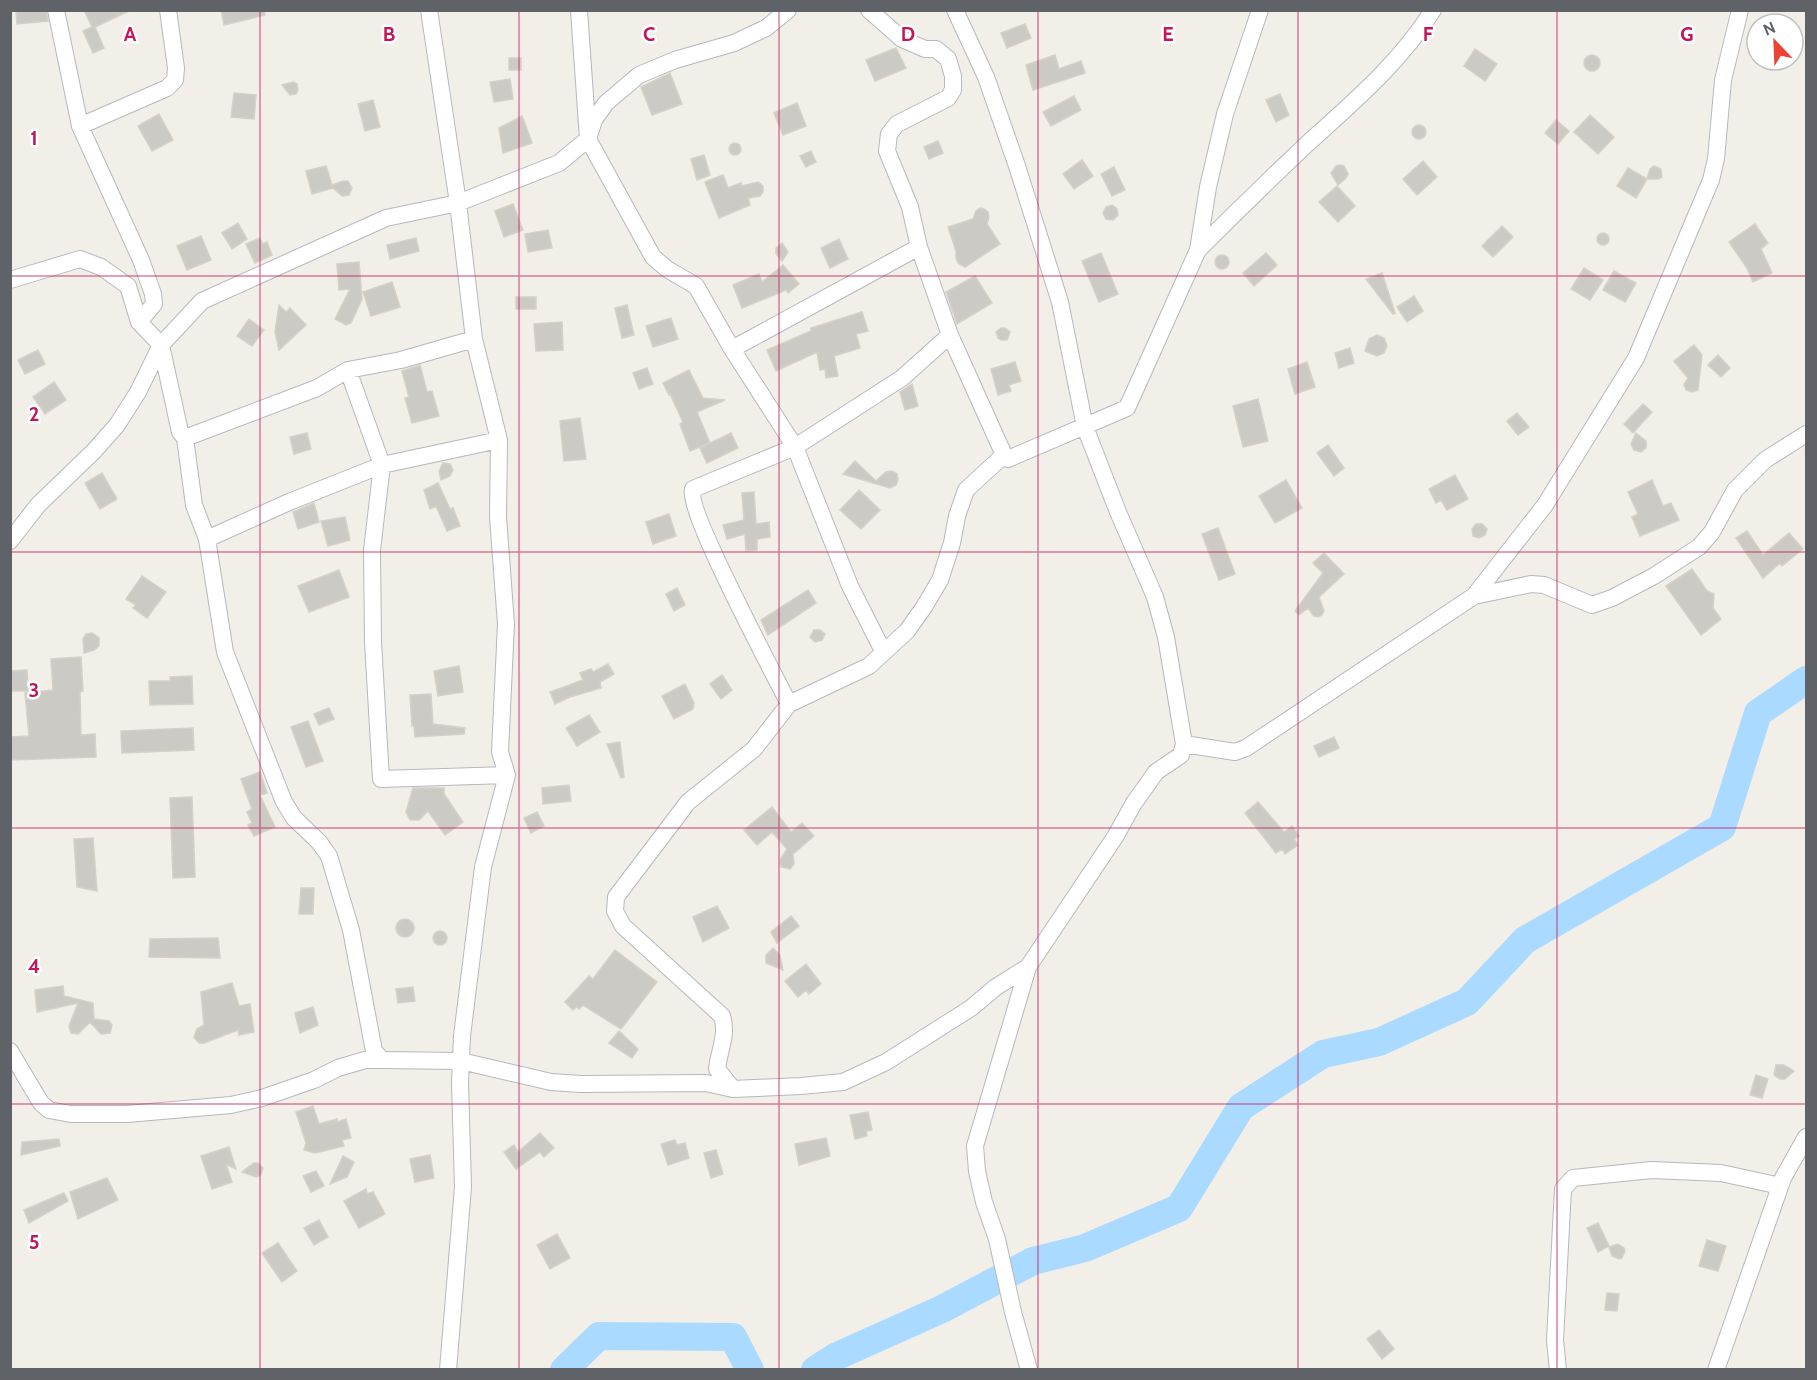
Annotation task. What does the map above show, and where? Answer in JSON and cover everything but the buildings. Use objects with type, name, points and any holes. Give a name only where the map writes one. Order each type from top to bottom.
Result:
[{"type":"street","points":[[56,10],[80,126],[141,260],[153,294],[154,304],[139,322]]},
{"type":"street","points":[[80,126],[167,88],[175,80],[176,68],[168,10]]},
{"type":"street","points":[[579,10],[588,139],[652,256],[667,269],[696,286],[732,349],[795,447],[850,586],[883,651]]},
{"type":"street","points":[[10,541],[38,505],[94,451],[117,425],[138,392],[161,345],[202,301],[386,218],[458,203],[559,163],[588,139],[594,120],[606,103],[639,75],[675,60],[734,43],[766,28],[788,10]]},
{"type":"street","points":[[869,10],[902,39],[924,49],[936,50],[948,59],[953,76],[953,90],[948,98],[897,124],[889,134],[887,151],[910,207],[919,247],[950,335],[1004,455],[1008,459],[1127,408],[1198,250],[1208,187],[1225,114],[1260,10]]},
{"type":"street","points":[[955,10],[986,77],[1060,302],[1085,427],[1118,512],[1155,597],[1166,637],[1184,744],[1181,755],[1156,772],[1139,795],[1115,837],[1028,968],[975,1146],[977,1171],[984,1202],[997,1239],[1029,1370]]},
{"type":"street","points":[[1198,250],[1264,184],[1371,87],[1425,24],[1433,10]]},
{"type":"street","points":[[1184,744],[1235,752],[1246,748],[1474,596],[1545,505],[1636,358],[1711,180],[1716,159],[1723,80],[1740,10]]},
{"type":"street","points":[[428,11],[458,203],[474,339],[499,440],[498,517],[506,624],[500,752],[507,775],[483,867],[461,1060],[463,1186],[448,1370]]},
{"type":"street","points":[[732,349],[919,247]]},
{"type":"street","points":[[10,280],[80,259],[101,267],[128,286],[139,322],[161,345],[180,432],[185,438],[194,505],[207,539],[225,652],[284,802],[294,818],[319,842],[329,856],[351,930],[374,1051],[382,1060]]},
{"type":"street","points":[[789,704],[716,556],[691,494],[698,486],[795,447],[902,378],[950,335]]},
{"type":"street","points":[[185,438],[317,388],[348,370],[401,360],[474,339]]},
{"type":"street","points":[[348,370],[382,465],[372,550],[373,642],[381,779],[507,775]]},
{"type":"street","points":[[1474,596],[1531,584],[1544,585],[1592,605],[1612,598],[1654,576],[1699,547],[1712,532],[1735,490],[1765,460],[1806,434]]},
{"type":"street","points":[[207,539],[289,502],[382,465],[499,440]]},
{"type":"street","points":[[733,1089],[717,1069],[718,1053],[725,1036],[722,1016],[623,926],[615,911],[616,897],[688,802],[754,749],[789,704],[869,666],[906,631],[940,580],[966,490],[1004,455]]},
{"type":"street","points":[[10,1051],[41,1103],[49,1110],[71,1114],[127,1114],[231,1105],[262,1098],[314,1080],[338,1068],[365,1060],[461,1060],[551,1082],[608,1085],[706,1083],[733,1089],[801,1086],[843,1082],[886,1062],[971,1008],[996,987],[1028,968]]},
{"type":"street","points":[[1716,1370],[1780,1186],[1806,1137]]},
{"type":"street","points":[[1558,1370],[1555,1340],[1563,1189],[1567,1182],[1573,1178],[1652,1170],[1721,1173],[1780,1186]]},
{"type":"waterway","points":[[815,1370],[835,1357],[942,1309],[1033,1261],[1085,1248],[1179,1208],[1241,1107],[1323,1054],[1379,1042],[1467,1002],[1525,940],[1722,827],[1758,713],[1806,680]]},
{"type":"waterway","points":[[564,1370],[599,1336],[733,1337],[750,1370]]}]
